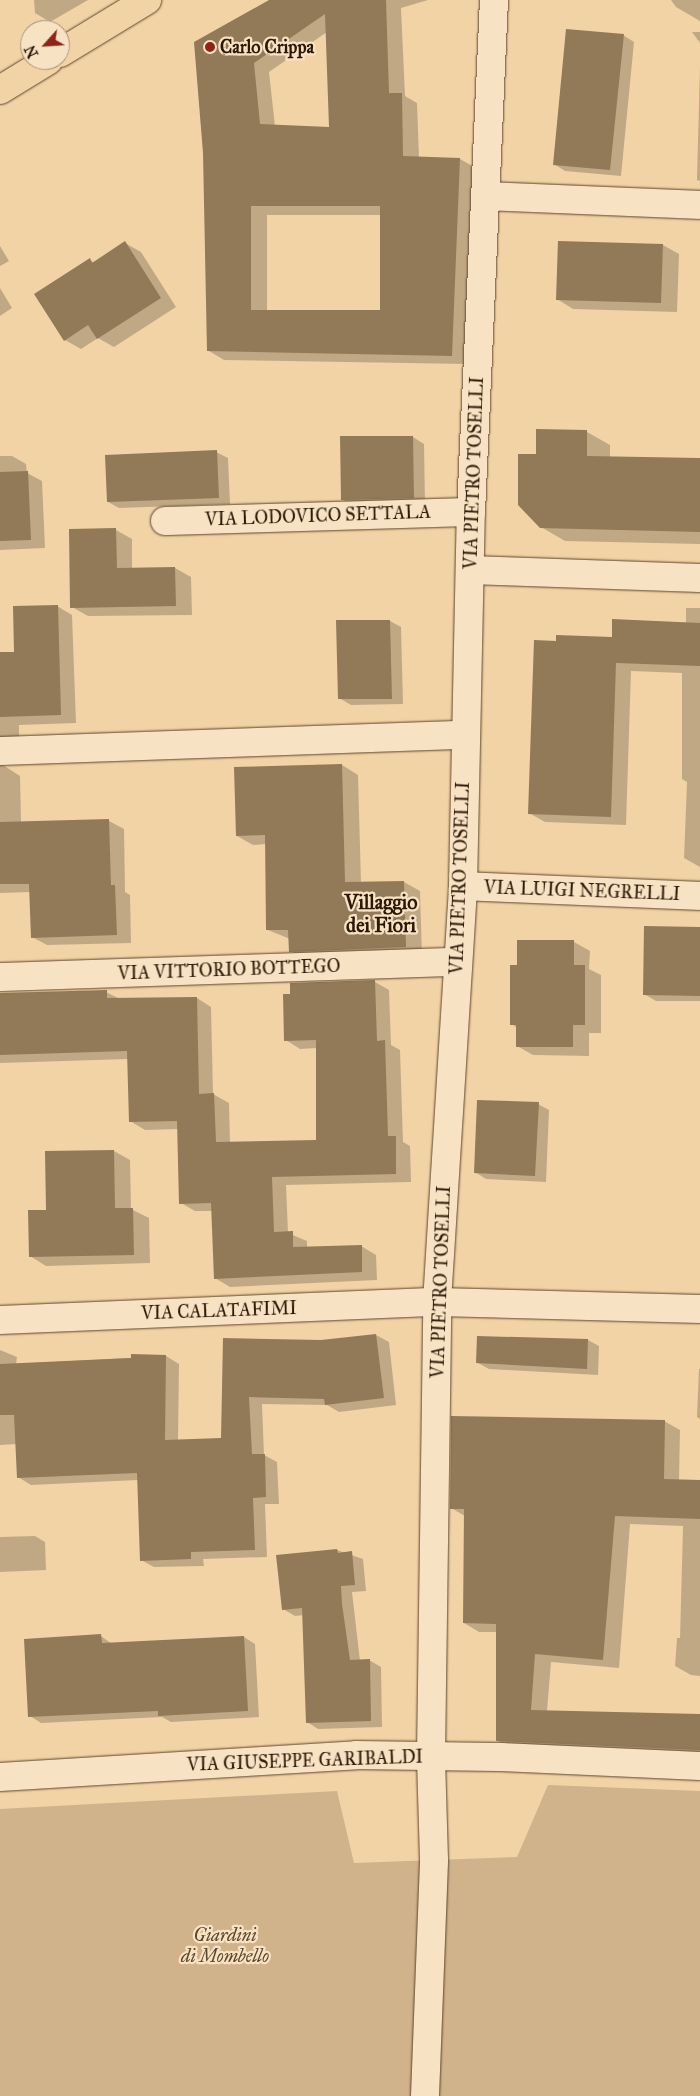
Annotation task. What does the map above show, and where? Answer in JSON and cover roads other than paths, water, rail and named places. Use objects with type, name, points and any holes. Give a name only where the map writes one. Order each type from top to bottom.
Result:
[{"type":"main road","points":[[70,48],[147,0]]},
{"type":"main road","points":[[0,90],[33,70]]},
{"type":"street","name":"VIA PIETRO TOSELLI","points":[[425,2096],[434,1860],[431,1756],[437,1302],[463,886],[464,735],[471,512],[487,196],[494,0]]},
{"type":"street","points":[[487,196],[700,205]]},
{"type":"street","name":"VIA LODOVICO SETTALA","points":[[165,521],[471,512]]},
{"type":"street","points":[[470,570],[700,578]]},
{"type":"street","points":[[0,750],[464,735]]},
{"type":"street","name":"VIA LUIGI NEGRELLI","points":[[463,886],[700,896]]},
{"type":"street","name":"VIA VITTORIO BOTTEGO","points":[[0,977],[458,962]]},
{"type":"street","name":"VIA CALATAFIMI","points":[[0,1320],[437,1302],[700,1309]]},
{"type":"street","name":"VIA GIUSEPPE GARIBALDI","points":[[0,1777],[356,1755],[700,1766]]},
{"type":"place","name":"Carlo Crippa","points":[[210,47]]},
{"type":"district","name":"Villaggio dei Fiori","points":[[381,914]]},
{"type":"park label","name":"Giardini di Mombello","points":[[225,1946]]}]
